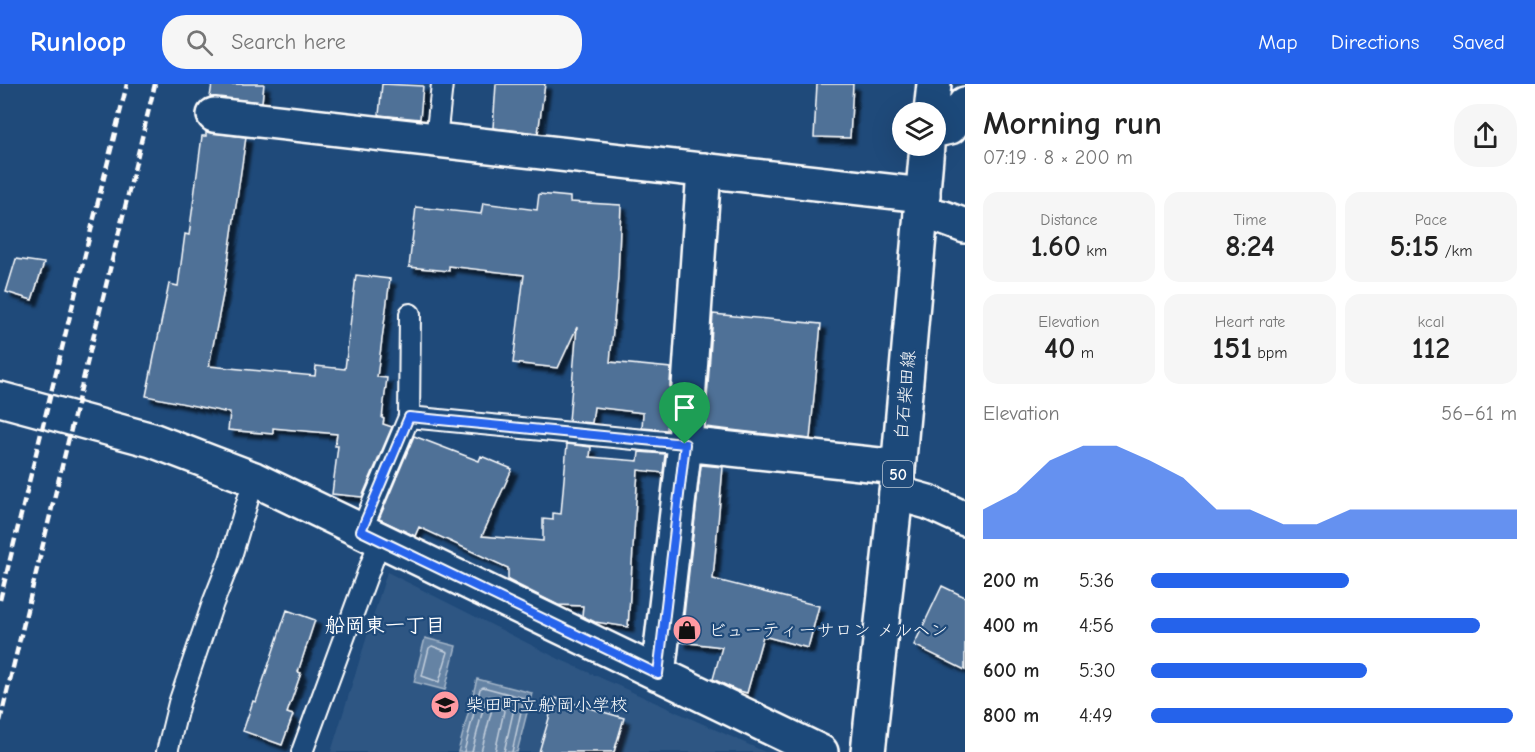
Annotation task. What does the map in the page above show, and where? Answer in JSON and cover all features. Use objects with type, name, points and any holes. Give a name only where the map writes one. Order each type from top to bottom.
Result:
[{"type":"street","points":[[932,102],[934,84]]},
{"type":"street","points":[[946,129],[950,128],[965,104]]},
{"type":"street","points":[[214,115],[704,170],[922,205],[941,217],[965,226]]},
{"type":"street","name":"白石柴田線","points":[[868,752],[897,480],[926,156]]},
{"type":"street","points":[[658,674],[685,444],[704,170]]},
{"type":"street","points":[[0,399],[152,440],[254,479],[821,752]]},
{"type":"street","points":[[685,444],[897,480],[928,502],[965,519]]},
{"type":"lane","points":[[436,139],[442,84]]},
{"type":"lane","points":[[302,752],[409,417],[410,314]]},
{"type":"lane","points":[[409,417],[685,444]]},
{"type":"lane","points":[[167,752],[179,703],[230,560],[254,479]]},
{"type":"shaded area","name":"柴田町立船岡小学校","points":[[387,572],[559,659],[765,752],[331,752]]},
{"type":"water","points":[[425,638],[456,646],[445,690],[414,682]]},
{"type":"water","points":[[477,679],[532,693],[517,752],[458,752]]},
{"type":"building","points":[[212,84],[264,84],[262,102],[210,97]]},
{"type":"building","points":[[382,84],[423,86],[420,119],[379,115]]},
{"type":"building","points":[[496,84],[545,84],[538,133],[493,128]]},
{"type":"building","points":[[817,84],[853,84],[850,138],[814,137]]},
{"type":"building","points":[[206,132],[246,137],[223,295],[209,366],[315,376],[316,366],[345,369],[356,275],[390,279],[377,377],[387,378],[382,418],[384,419],[383,424],[392,427],[362,497],[332,494],[338,446],[335,446],[337,434],[273,428],[273,434],[228,430],[230,413],[146,396],[169,284],[178,286],[185,234],[189,235],[202,136],[206,136]]},
{"type":"building","points":[[539,194],[570,197],[570,202],[621,205],[618,277],[610,362],[671,368],[667,430],[642,428],[643,413],[594,407],[592,423],[569,421],[577,327],[558,368],[513,363],[524,275],[449,266],[449,271],[409,267],[416,207],[481,214],[483,203],[537,210]]},
{"type":"building","points":[[16,259],[44,263],[32,300],[6,292]]},
{"type":"building","points":[[713,314],[821,324],[810,439],[705,427]]},
{"type":"building","points":[[414,436],[479,461],[481,456],[512,469],[482,536],[543,541],[543,519],[553,520],[553,513],[561,514],[567,444],[591,447],[590,457],[638,461],[639,452],[665,454],[663,473],[638,470],[628,627],[595,622],[582,616],[583,606],[558,605],[508,580],[508,568],[419,527],[415,536],[379,519]]},
{"type":"building","points":[[701,465],[723,467],[713,579],[819,606],[808,648],[763,636],[747,693],[713,679],[722,647],[681,642]]},
{"type":"building","points":[[942,586],[965,597],[965,670],[914,645]]},
{"type":"building","points":[[287,610],[315,620],[298,672],[301,673],[287,713],[293,715],[282,745],[243,731],[253,701],[256,702]]},
{"type":"building","points":[[555,698],[624,718],[614,752],[539,752]]},
{"type":"railway","points":[[0,600],[127,84]]},
{"type":"railway","points":[[0,721],[155,84]]},
{"type":"place","name":"ビューティーサロン メルヘン","points":[[687,630]]},
{"type":"place","name":"柴田町立船岡小学校","points":[[445,705]]},
{"type":"district","name":"船岡東一丁目","points":[[385,625]]},
{"type":"route","points":[[409,417],[685,444],[658,674],[361,531],[409,417]]}]
